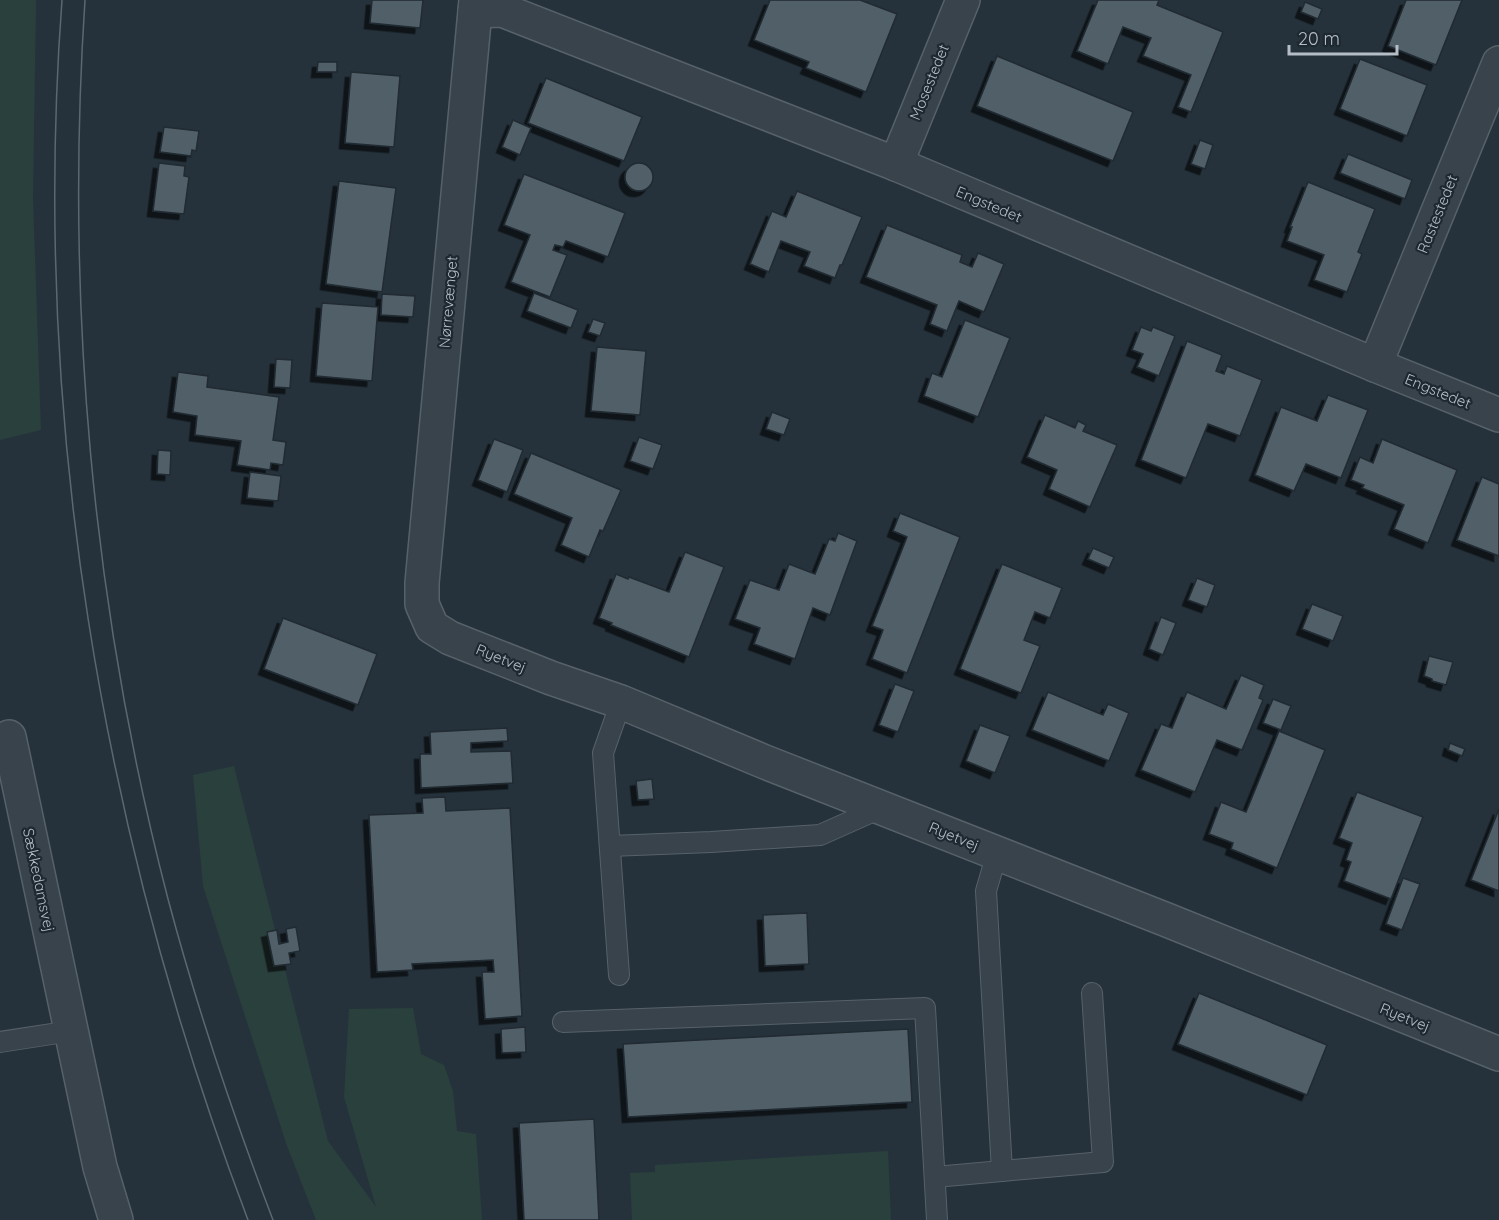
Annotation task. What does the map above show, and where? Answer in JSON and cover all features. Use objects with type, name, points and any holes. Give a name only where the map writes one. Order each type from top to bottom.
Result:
[{"type":"street","name":"Mosestedet","points":[[896,164],[963,0]]},
{"type":"street","name":"Engstedet","points":[[475,5],[502,10],[896,164],[1499,415]]},
{"type":"street","name":"Nørrevænget","points":[[422,604],[475,5]]},
{"type":"street","name":"Rastestedet","points":[[1375,365],[1499,63]]},
{"type":"street","name":"Ryetvej","points":[[422,604],[432,627],[450,638],[551,678],[621,702],[765,762],[883,807],[1499,1054]]},
{"type":"street","name":"Sækkedamsvej","points":[[4,738],[100,1167],[116,1220]]},
{"type":"lane","points":[[619,975],[603,753],[621,702]]},
{"type":"lane","points":[[610,846],[820,835],[883,807]]},
{"type":"lane","points":[[997,853],[986,891],[1002,1171]]},
{"type":"lane","points":[[935,1177],[1103,1162],[1092,993]]},
{"type":"lane","points":[[563,1022],[925,1008],[937,1220]]},
{"type":"lane","points":[[0,1042],[71,1031]]},
{"type":"green space","points":[[0,0],[36,0],[33,199],[41,430],[0,440]]},
{"type":"green space","points":[[234,766],[328,1141],[376,1207],[344,1097],[349,1009],[413,1008],[421,1054],[444,1065],[453,1091],[457,1131],[476,1134],[482,1220],[316,1220],[287,1146],[203,886],[193,775]]},
{"type":"green space","points":[[888,1151],[891,1220],[632,1220],[630,1173],[655,1172],[655,1165]]},
{"type":"building","points":[[372,0],[423,0],[420,28],[370,23]]},
{"type":"building","points":[[770,0],[860,0],[897,14],[866,92],[806,68],[809,62],[754,40]]},
{"type":"building","points":[[1098,0],[1159,0],[1157,5],[1223,32],[1191,112],[1178,107],[1191,75],[1143,56],[1151,38],[1123,27],[1108,64],[1077,51]]},
{"type":"building","points":[[1406,0],[1462,0],[1436,65],[1388,46]]},
{"type":"building","points":[[1305,2],[1322,9],[1318,19],[1301,12]]},
{"type":"building","points":[[997,56],[1133,112],[1113,161],[977,106]]},
{"type":"building","points":[[1360,59],[1427,85],[1407,136],[1340,109]]},
{"type":"building","points":[[318,62],[337,62],[337,72],[317,72]]},
{"type":"building","points":[[351,72],[400,76],[394,147],[345,143]]},
{"type":"building","points":[[546,78],[642,117],[624,161],[528,123]]},
{"type":"building","points":[[513,120],[531,128],[520,155],[502,147]]},
{"type":"building","points":[[164,127],[199,131],[196,151],[192,150],[191,156],[160,152]]},
{"type":"building","points":[[1200,140],[1213,145],[1205,169],[1191,164]]},
{"type":"building","points":[[1348,154],[1412,180],[1405,199],[1340,173]]},
{"type":"building","points":[[159,163],[185,166],[184,176],[189,177],[184,214],[153,211]]},
{"type":"building","points":[[639,163],[649,167],[653,177],[649,187],[639,191],[629,187],[625,177],[629,167]]},
{"type":"building","points":[[524,174],[625,213],[608,257],[566,241],[563,247],[555,245],[553,250],[567,255],[550,297],[511,282],[530,235],[504,225]]},
{"type":"building","points":[[339,181],[396,188],[382,292],[326,284]]},
{"type":"building","points":[[1308,182],[1375,209],[1358,252],[1362,254],[1347,292],[1314,280],[1324,255],[1287,241],[1292,227],[1290,227]]},
{"type":"building","points":[[797,191],[862,217],[835,278],[804,266],[810,252],[781,241],[769,272],[750,264],[772,211],[786,217]]},
{"type":"building","points":[[887,225],[962,255],[960,262],[972,267],[978,253],[1004,264],[984,312],[959,301],[947,331],[930,324],[937,305],[866,277]]},
{"type":"building","points":[[534,293],[578,310],[571,328],[527,311]]},
{"type":"building","points":[[382,294],[415,296],[413,317],[381,315]]},
{"type":"building","points":[[322,303],[378,307],[372,381],[316,376]]},
{"type":"building","points":[[593,319],[605,323],[600,336],[588,332]]},
{"type":"building","points":[[965,320],[1010,338],[978,417],[924,396],[932,373],[942,377]]},
{"type":"building","points":[[1141,327],[1151,331],[1153,327],[1175,336],[1159,376],[1137,367],[1143,354],[1132,350]]},
{"type":"building","points":[[1187,341],[1222,355],[1216,371],[1224,374],[1227,366],[1262,380],[1240,436],[1208,424],[1186,478],[1141,460]]},
{"type":"building","points":[[597,347],[646,351],[640,415],[591,411]]},
{"type":"building","points":[[276,359],[292,360],[290,388],[274,387]]},
{"type":"building","points":[[178,372],[208,376],[207,387],[279,397],[273,440],[286,442],[283,465],[271,463],[270,470],[237,465],[241,441],[195,435],[197,416],[173,412]]},
{"type":"building","points":[[1328,395],[1368,410],[1341,478],[1306,464],[1294,491],[1255,475],[1281,407],[1317,421]]},
{"type":"building","points":[[772,412],[790,419],[784,435],[766,429]]},
{"type":"building","points":[[1045,415],[1075,428],[1078,421],[1086,425],[1083,431],[1117,445],[1090,507],[1049,489],[1057,470],[1027,457]]},
{"type":"building","points":[[639,437],[662,445],[653,469],[630,461]]},
{"type":"building","points":[[494,439],[523,450],[507,492],[478,480]]},
{"type":"building","points":[[1382,439],[1457,470],[1428,543],[1394,529],[1404,505],[1362,488],[1364,485],[1351,480],[1360,457],[1373,463]]},
{"type":"building","points":[[158,450],[171,451],[170,475],[157,474]]},
{"type":"building","points":[[531,453],[621,490],[589,557],[561,545],[572,518],[514,494]]},
{"type":"building","points":[[250,472],[281,476],[278,501],[247,498]]},
{"type":"building","points":[[1482,477],[1499,484],[1499,556],[1457,540]]},
{"type":"building","points":[[900,513],[960,537],[907,673],[872,659],[883,630],[872,626],[907,537],[893,531]]},
{"type":"building","points":[[838,533],[857,541],[830,615],[813,608],[795,659],[754,644],[760,628],[735,619],[750,580],[779,590],[789,564],[815,574],[829,539],[835,541]]},
{"type":"building","points":[[1093,548],[1114,557],[1109,568],[1088,559]]},
{"type":"building","points":[[685,552],[724,567],[689,657],[599,618],[616,574],[669,592]]},
{"type":"building","points":[[1002,564],[1062,588],[1050,618],[1035,612],[1024,640],[1040,646],[1021,693],[960,669]]},
{"type":"building","points":[[1197,578],[1215,585],[1207,607],[1188,600]]},
{"type":"building","points":[[1312,604],[1343,616],[1333,641],[1302,629]]},
{"type":"building","points":[[1161,617],[1176,623],[1163,655],[1149,649]]},
{"type":"building","points":[[283,618],[377,654],[358,705],[264,669]]},
{"type":"building","points":[[1429,656],[1453,662],[1446,685],[1424,676]]},
{"type":"building","points":[[1241,675],[1264,685],[1259,698],[1263,700],[1242,750],[1217,740],[1195,792],[1141,770],[1161,724],[1172,728],[1187,692],[1226,709]]},
{"type":"building","points":[[895,684],[914,691],[898,732],[879,725]]},
{"type":"building","points":[[1048,692],[1103,715],[1108,704],[1129,713],[1109,761],[1032,730]]},
{"type":"building","points":[[1273,699],[1291,706],[1281,730],[1263,723]]},
{"type":"building","points":[[980,725],[1010,736],[995,773],[966,761]]},
{"type":"building","points":[[507,728],[508,741],[471,743],[471,752],[511,751],[513,783],[421,788],[420,754],[431,754],[430,732]]},
{"type":"building","points":[[1279,731],[1325,750],[1277,868],[1231,849],[1233,843],[1209,834],[1221,802],[1246,812]]},
{"type":"building","points":[[1450,743],[1465,749],[1462,756],[1448,750]]},
{"type":"building","points":[[652,779],[654,799],[638,800],[636,781]]},
{"type":"building","points":[[1357,792],[1423,817],[1391,899],[1344,881],[1351,862],[1346,860],[1352,843],[1339,838]]},
{"type":"building","points":[[445,797],[446,811],[510,808],[522,1016],[485,1019],[482,972],[494,972],[493,960],[412,964],[413,970],[377,972],[369,815],[423,813],[422,798]]},
{"type":"building","points":[[1499,809],[1499,891],[1471,880]]},
{"type":"building","points":[[1403,878],[1420,884],[1402,930],[1386,924]]},
{"type":"building","points":[[807,913],[809,964],[765,966],[763,915]]},
{"type":"building","points":[[296,927],[300,951],[289,953],[291,964],[274,966],[267,932],[277,930],[279,944],[288,942],[286,929]]},
{"type":"building","points":[[1199,993],[1327,1045],[1307,1095],[1178,1044]]},
{"type":"building","points":[[525,1027],[526,1052],[502,1053],[501,1029]]},
{"type":"building","points":[[908,1029],[912,1102],[628,1117],[623,1044]]},
{"type":"building","points":[[594,1119],[599,1220],[524,1220],[519,1123]]},
{"type":"tram line","points":[[62,0],[55,155],[57,311],[68,466],[88,620],[116,773],[153,924],[197,1073],[248,1220]]},
{"type":"tram line","points":[[85,0],[80,113],[79,226],[82,340],[90,453],[103,566],[120,678],[142,789],[179,940],[216,1061],[273,1220]]}]
